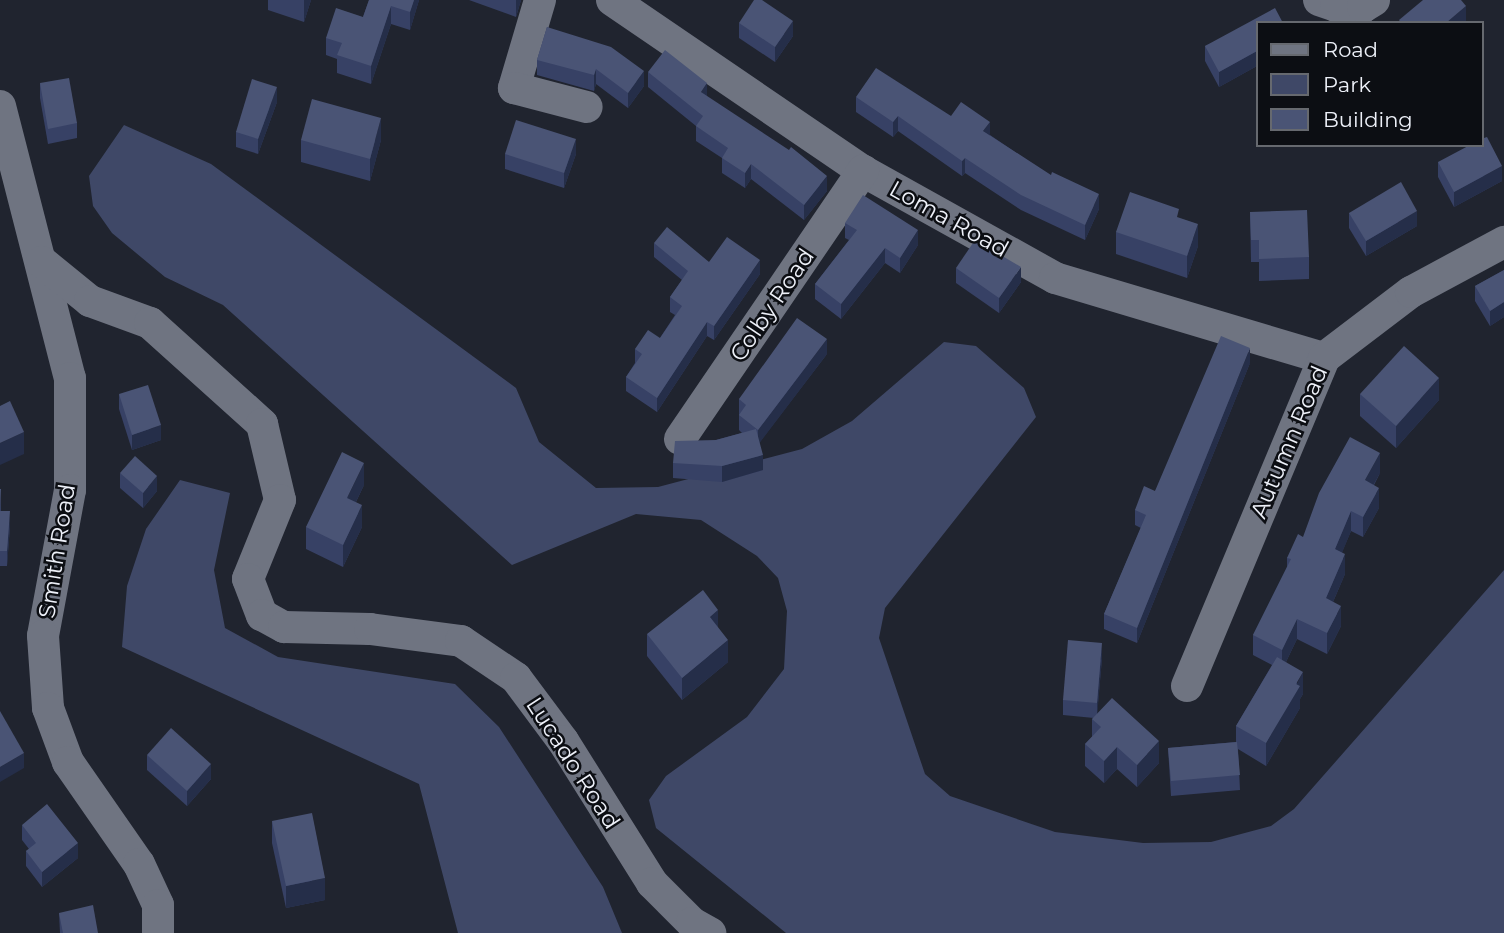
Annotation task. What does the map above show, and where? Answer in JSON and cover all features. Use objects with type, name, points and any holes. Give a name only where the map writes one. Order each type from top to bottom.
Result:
[{"type":"street","points":[[540,0],[514,88],[587,107]]},
{"type":"street","name":"Loma Road","points":[[612,0],[863,171],[1055,278],[1324,358]]},
{"type":"street","points":[[1319,0],[1336,6],[1363,7],[1374,0]]},
{"type":"street","name":"Smith Road","points":[[0,106],[5,150],[42,262],[70,378],[70,489],[43,636],[48,708],[68,762],[139,864],[158,905],[158,933]]},
{"type":"street","name":"Colby Road","points":[[680,439],[863,171]]},
{"type":"street","name":"Autumn Road","points":[[1187,686],[1324,358],[1411,292],[1504,242]]},
{"type":"street","name":"Lucado Road","points":[[42,262],[90,301],[150,323],[262,424],[280,500],[248,579],[262,615],[284,627],[370,628],[461,641],[516,678],[563,741],[652,883],[701,930]]},
{"type":"green space","points":[[124,125],[211,164],[516,388],[539,442],[596,488],[658,487],[802,449],[852,421],[944,342],[976,346],[1024,388],[1036,417],[885,608],[879,638],[925,774],[950,796],[1055,832],[1143,843],[1211,842],[1271,826],[1294,809],[1504,570],[1504,933],[786,933],[656,828],[649,800],[666,776],[747,717],[784,669],[787,611],[778,578],[757,556],[701,520],[636,514],[512,565],[223,305],[165,277],[112,233],[93,206],[89,176]]},
{"type":"green space","points":[[180,480],[230,493],[214,570],[225,628],[278,657],[455,684],[499,727],[603,887],[622,933],[458,933],[419,784],[122,647],[127,586],[146,529]]},
{"type":"building","points":[[369,0],[414,0],[410,12],[391,6],[371,66],[337,55],[342,43],[326,38],[336,8],[363,17]]},
{"type":"building","points":[[754,0],[762,0],[793,21],[775,47],[739,23]]},
{"type":"building","points":[[1423,0],[1461,0],[1466,6],[1448,21],[1399,20]]},
{"type":"building","points":[[1275,8],[1282,21],[1256,21],[1256,52],[1219,72],[1205,46]]},
{"type":"building","points":[[547,27],[611,47],[644,71],[628,93],[596,69],[594,75],[537,60]]},
{"type":"building","points":[[665,50],[707,83],[701,92],[789,150],[791,147],[827,176],[804,205],[751,164],[745,173],[722,158],[728,148],[696,126],[703,116],[648,72]]},
{"type":"building","points":[[876,68],[951,116],[961,102],[990,122],[983,131],[1051,175],[1052,172],[1099,194],[1085,225],[1021,195],[965,158],[962,161],[898,116],[893,122],[856,97]]},
{"type":"building","points":[[69,78],[77,123],[48,129],[40,83]]},
{"type":"building","points":[[252,79],[277,87],[258,139],[236,132]]},
{"type":"building","points":[[312,99],[381,118],[370,159],[301,140]]},
{"type":"building","points":[[516,120],[576,139],[564,173],[505,154]]},
{"type":"building","points":[[1487,137],[1502,166],[1454,192],[1438,162],[1466,147],[1483,147],[1483,138]]},
{"type":"building","points":[[1401,182],[1417,211],[1366,241],[1349,213]]},
{"type":"building","points":[[1130,192],[1179,209],[1177,217],[1198,224],[1187,256],[1116,232]]},
{"type":"building","points":[[863,195],[918,230],[900,258],[885,248],[841,304],[815,284],[857,230],[845,223]]},
{"type":"building","points":[[1307,210],[1309,257],[1259,259],[1259,240],[1251,240],[1250,212]]},
{"type":"building","points":[[667,227],[709,262],[727,237],[760,260],[714,326],[707,322],[657,398],[626,377],[642,354],[635,349],[648,330],[660,338],[682,306],[670,297],[688,271],[654,243]]},
{"type":"building","points":[[975,240],[1021,267],[999,298],[956,268]]},
{"type":"building","points":[[1504,270],[1504,302],[1490,311],[1475,286]]},
{"type":"building","points":[[797,318],[827,339],[758,430],[739,415],[746,405],[739,399]]},
{"type":"building","points":[[1221,336],[1250,348],[1137,628],[1104,614],[1146,515],[1135,510],[1144,486],[1155,491]]},
{"type":"building","points":[[1404,346],[1439,378],[1396,426],[1360,394]]},
{"type":"building","points":[[148,385],[161,425],[132,435],[119,394]]},
{"type":"building","points":[[10,401],[24,432],[0,443],[0,406]]},
{"type":"building","points":[[756,429],[763,455],[722,466],[673,463],[675,441],[716,440]]},
{"type":"building","points":[[1350,437],[1380,453],[1365,480],[1379,488],[1363,517],[1351,511],[1335,549],[1345,554],[1326,598],[1341,606],[1327,633],[1297,619],[1282,650],[1253,635],[1291,559],[1287,558],[1298,534],[1303,537],[1319,493]]},
{"type":"building","points":[[342,452],[364,463],[347,498],[362,505],[343,545],[306,527]]},
{"type":"building","points":[[135,456],[157,476],[143,493],[120,473]]},
{"type":"building","points":[[0,511],[10,511],[7,551],[0,551]]},
{"type":"building","points":[[703,590],[718,610],[710,617],[728,640],[682,678],[647,634]]},
{"type":"building","points":[[1068,640],[1102,643],[1097,703],[1063,700]]},
{"type":"building","points":[[1277,657],[1303,672],[1296,684],[1300,686],[1266,743],[1236,726]]},
{"type":"building","points":[[1112,698],[1159,741],[1137,765],[1117,747],[1104,761],[1085,744],[1101,727],[1092,719]]},
{"type":"building","points":[[0,711],[24,753],[0,767]]},
{"type":"building","points":[[171,728],[211,764],[187,791],[147,755]]},
{"type":"building","points":[[1237,742],[1240,775],[1171,781],[1168,748]]},
{"type":"building","points":[[47,804],[78,843],[42,872],[26,851],[36,843],[22,825]]},
{"type":"building","points":[[312,813],[325,878],[286,886],[272,821]]},
{"type":"building","points":[[93,905],[98,933],[63,933],[59,913]]}]
